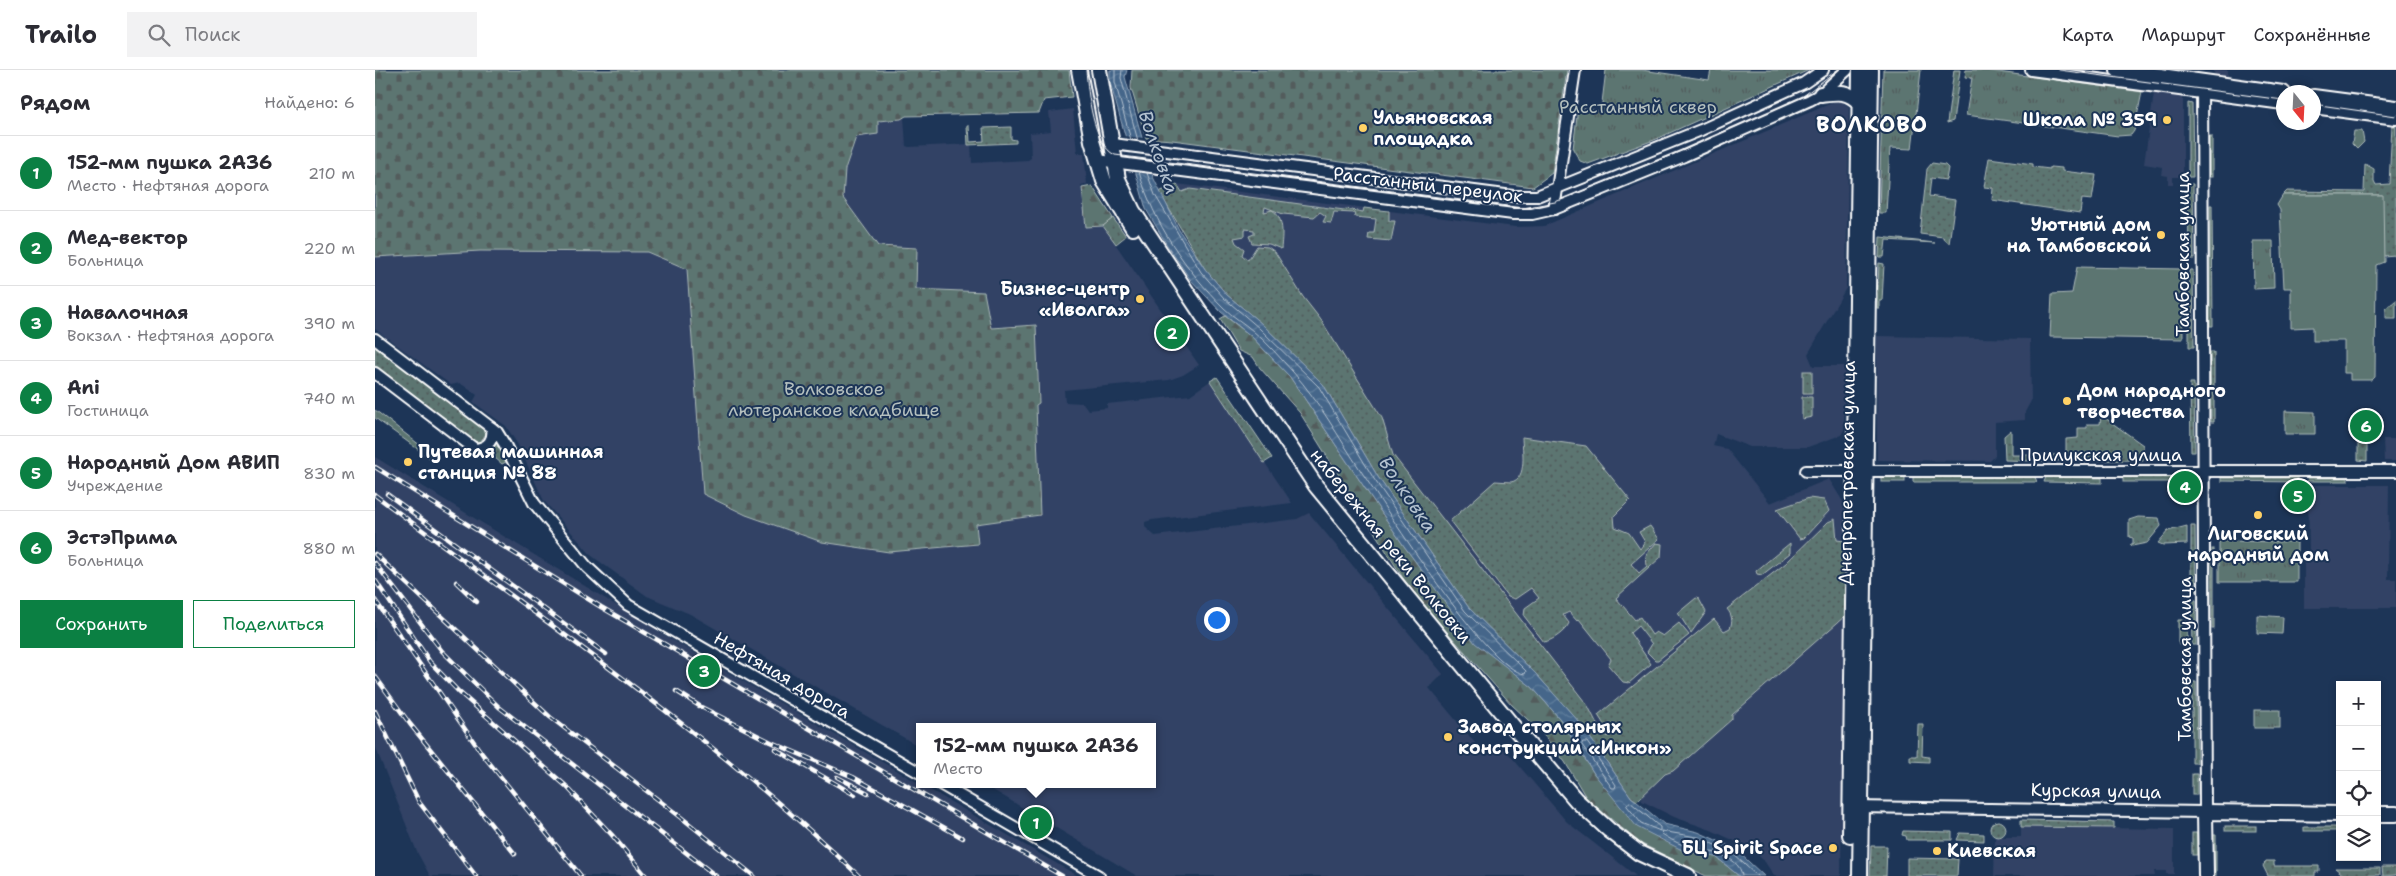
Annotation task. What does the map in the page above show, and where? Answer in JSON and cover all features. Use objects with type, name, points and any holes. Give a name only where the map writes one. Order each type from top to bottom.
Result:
[{"type":"street","name":"набережная реки Волковки","points":[[1099,70],[1119,145],[1115,162],[1117,179],[1137,219],[1316,486],[1352,532],[1576,800],[1630,847],[1688,876]]},
{"type":"street","points":[[1554,209],[1575,70]]},
{"type":"street","name":"Расстанный переулок","points":[[1115,162],[1513,214],[1532,214],[1554,209],[1684,156],[1821,94],[1847,70]]},
{"type":"street","name":"Днепропетровская улица","points":[[1860,70],[1860,470],[1856,807],[1860,876]]},
{"type":"street","name":"Днепропетровская улица","points":[[1860,470],[1871,70]]},
{"type":"street","points":[[2031,70],[2276,92]]},
{"type":"street","points":[[2118,70],[2276,103]]},
{"type":"street","name":"Расстанный переулок","points":[[1119,145],[1513,196],[1537,196],[1693,133],[1804,83],[1820,71]]},
{"type":"street","name":"набережная реки Волковки","points":[[1080,74],[1097,160],[1104,181],[1310,494],[1570,806],[1614,847],[1635,861],[1666,876]]},
{"type":"street","name":"Тамбовская улица","points":[[2201,87],[2205,876]]},
{"type":"street","points":[[1821,94],[1841,91],[1850,94],[1860,103]]},
{"type":"street","points":[[2321,98],[2396,108]]},
{"type":"street","points":[[2321,109],[2396,120]]},
{"type":"street","points":[[1097,160],[1115,162]]},
{"type":"street","name":"Нефтяная дорога","points":[[375,339],[492,428],[505,446],[534,503],[587,567],[628,605],[916,771]]},
{"type":"street","points":[[375,373],[475,450],[483,448],[489,443],[493,436],[492,428]]},
{"type":"street","name":"Прилукская улица","points":[[1806,471],[2396,471]]},
{"type":"street","points":[[947,788],[1099,876]]},
{"type":"street","name":"Днепропетровская улица","points":[[1850,876],[1856,807]]},
{"type":"street","name":"Курская улица","points":[[1856,807],[2336,814]]},
{"type":"street","points":[[2381,814],[2396,814]]},
{"type":"shaded area","points":[[2213,70],[2228,70],[2228,79],[2216,77]]},
{"type":"shaded area","name":"Школа № 359","points":[[2154,93],[2183,97],[2183,177],[2173,177],[2173,184],[2168,184],[2168,176],[2161,175],[2162,167],[2144,164]]},
{"type":"shaded area","points":[[1839,100],[1849,107],[1846,288],[1808,354],[1813,366],[1845,366],[1844,430],[1841,435],[1808,447],[1750,447],[1716,434],[1713,446],[1727,449],[1770,503],[1829,479],[1845,505],[1841,876],[1774,876],[1765,862],[1752,849],[1711,830],[1674,817],[1642,801],[1641,796],[1645,792],[1177,184],[1515,227],[1544,226]]},
{"type":"shaded area","points":[[1073,109],[1077,153],[1084,153],[1087,184],[1081,185],[1086,227],[1103,226],[1199,365],[1183,375],[1169,380],[1064,390],[1065,402],[1083,403],[1088,410],[1107,408],[1107,404],[1190,395],[1210,381],[1292,503],[1152,520],[1145,522],[1145,527],[1155,536],[1297,519],[1309,513],[1443,674],[1429,688],[1486,756],[1503,747],[1567,822],[1636,876],[1137,876],[990,788],[1156,788],[1156,723],[916,723],[916,745],[690,614],[647,596],[592,556],[544,501],[518,445],[506,426],[473,402],[477,395],[460,383],[451,385],[375,329],[375,257],[480,251],[647,252],[687,268],[703,494],[746,515],[822,542],[978,544],[976,524],[1040,514],[1036,404],[1039,403],[1036,325],[991,328],[984,292],[916,289],[878,246],[843,198],[845,169],[856,137],[878,121],[901,119],[904,117],[906,146],[971,144],[972,163],[1028,160],[1031,158],[1030,133],[1051,131],[1049,112]]},
{"type":"shaded area","points":[[1877,336],[2030,339],[2031,401],[2025,412],[2025,420],[1995,422],[1995,456],[1990,461],[1877,460]]},
{"type":"shaded area","points":[[2383,439],[2396,439],[2396,461],[2384,461]]},
{"type":"shaded area","points":[[375,457],[671,639],[916,782],[916,788],[927,788],[1078,876],[430,876],[417,852],[375,746]]},
{"type":"shaded area","points":[[2308,485],[2389,485],[2388,579],[2396,579],[2396,608],[2304,608],[2304,556],[2309,552]]},
{"type":"shaded area","points":[[2021,827],[2174,829],[2174,874],[2166,874],[2166,871],[2154,871],[2155,876],[1994,876],[1995,837],[2021,837]]},
{"type":"green space","name":"Волковское лютеранское кладбище","points":[[375,70],[1069,70],[1072,97],[1044,100],[1039,113],[906,116],[901,119],[878,121],[878,134],[856,137],[845,169],[843,198],[878,246],[917,248],[916,289],[984,292],[991,328],[1036,325],[1039,403],[1036,405],[1040,515],[976,524],[978,544],[889,552],[822,542],[746,515],[703,494],[687,269],[647,252],[480,251],[375,257]]},
{"type":"green space","points":[[1132,70],[1567,70],[1552,173],[1533,187],[1146,138],[1131,88]]},
{"type":"green space","name":"Расстанный сквер","points":[[1606,70],[1642,70],[1709,80],[1711,70],[1809,70],[1654,140],[1588,164],[1580,161],[1573,149],[1578,108],[1601,111]]},
{"type":"green space","points":[[1883,70],[1921,70],[1912,149],[1890,148],[1886,213],[1879,213]]},
{"type":"green space","points":[[1954,70],[1960,70],[1953,121],[1947,123]]},
{"type":"green space","points":[[1966,70],[1984,70],[2142,92],[2134,131],[2131,135],[2118,136],[1966,115],[1972,78],[1965,77]]},
{"type":"green space","points":[[2188,103],[2192,104],[2193,177],[2188,177]]},
{"type":"green space","points":[[967,126],[969,126],[970,142],[984,141],[983,128],[1011,127],[1011,139],[1016,140],[1016,143],[968,145]]},
{"type":"green space","points":[[2392,126],[2396,126],[2396,255],[2383,256],[2382,195],[2283,195],[2287,191],[2364,192],[2365,164],[2374,169],[2376,185],[2389,184]]},
{"type":"green space","points":[[2354,131],[2362,131],[2364,142],[2357,149],[2352,144]]},
{"type":"green space","points":[[2209,136],[2212,136],[2212,177],[2209,177]]},
{"type":"green space","points":[[1989,158],[2033,164],[2033,167],[2062,168],[2062,171],[2096,175],[2092,200],[2082,199],[2080,213],[1992,200],[1993,188],[1984,187]]},
{"type":"green space","points":[[1932,163],[1945,165],[1948,168],[1946,180],[1931,178],[1929,196],[1955,200],[1949,244],[1943,237],[1920,234],[1927,169]]},
{"type":"green space","points":[[1177,184],[1182,192],[1190,189],[1344,210],[1363,212],[1364,208],[1389,211],[1389,221],[1395,221],[1391,241],[1368,239],[1369,233],[1374,233],[1376,219],[1355,217],[1354,213],[1334,212],[1331,223],[1323,222],[1326,216],[1320,212],[1314,217],[1283,214],[1265,207],[1264,212],[1272,210],[1281,222],[1281,249],[1269,244],[1252,243],[1249,236],[1254,234],[1254,230],[1245,229],[1245,236],[1234,238],[1236,243],[1244,249],[1242,255],[1248,260],[1257,246],[1268,247],[1275,252],[1303,297],[1321,320],[1382,418],[1393,455],[1588,706],[1598,726],[1608,737],[1610,734],[1598,715],[1714,619],[1724,631],[1730,628],[1731,618],[1727,609],[1786,563],[1828,522],[1835,519],[1837,540],[1845,541],[1845,616],[1732,715],[1732,719],[1673,771],[1665,774],[1637,801],[1631,797],[1580,723],[1536,674],[1469,608],[1378,477],[1323,384],[1262,324],[1227,295],[1205,269],[1159,192]]},
{"type":"green space","points":[[2188,184],[2193,184],[2194,259],[2189,259]]},
{"type":"green space","points":[[1092,186],[1113,218],[1103,226],[1086,227],[1082,188]]},
{"type":"green space","points":[[2283,195],[2383,195],[2384,262],[2376,265],[2375,377],[2372,380],[2350,380],[2350,373],[2344,373],[2344,341],[2313,341],[2313,327],[2291,328],[2291,288],[2284,288],[2280,210],[2277,205]]},
{"type":"green space","points":[[2210,205],[2212,205],[2213,326],[2210,326]]},
{"type":"green space","points":[[1113,218],[1126,236],[1116,244],[1103,226]]},
{"type":"green space","points":[[1880,237],[1935,243],[1886,240],[1884,257],[1879,257]]},
{"type":"green space","points":[[2253,241],[2273,241],[2274,288],[2254,289]]},
{"type":"green space","points":[[1879,263],[1884,264],[1882,301],[1879,301],[1879,308],[1877,308]]},
{"type":"green space","points":[[2077,267],[2182,269],[2183,339],[2050,337],[2052,294],[2072,293]]},
{"type":"green space","points":[[2189,270],[2193,270],[2194,347],[2189,347]]},
{"type":"green space","points":[[2396,300],[2396,319],[2386,319],[2386,309]]},
{"type":"green space","points":[[1225,316],[1251,336],[1290,377],[1404,546],[1475,642],[1532,687],[1560,719],[1595,775],[1682,850],[1716,857],[1739,876],[1706,876],[1640,843],[1587,799],[1565,762],[1542,733],[1512,705],[1425,607],[1403,578],[1300,413],[1260,368],[1253,357],[1239,351],[1220,319]]},
{"type":"green space","points":[[375,346],[484,428],[486,434],[480,442],[473,441],[375,366]]},
{"type":"green space","points":[[2210,352],[2214,352],[2214,422],[2211,422]]},
{"type":"green space","points":[[1803,371],[1812,371],[1812,393],[1803,393]]},
{"type":"green space","points":[[1217,377],[1272,458],[1264,463],[1210,381]]},
{"type":"green space","points":[[2190,383],[2194,383],[2195,452],[2191,452]]},
{"type":"green space","points":[[1802,397],[1812,397],[1812,417],[1802,419]]},
{"type":"green space","points":[[375,410],[435,457],[434,461],[375,418]]},
{"type":"green space","points":[[2285,411],[2315,412],[2315,434],[2285,434]]},
{"type":"green space","points":[[2101,415],[2143,445],[2143,460],[2041,461],[2041,455],[2066,455],[2066,439],[2078,438],[2078,428],[2087,428],[2087,424],[2100,424]]},
{"type":"green space","points":[[2011,430],[2011,455],[2035,455],[2035,461],[2005,460],[2004,436]]},
{"type":"green space","points":[[1522,437],[1586,446],[1630,500],[1614,516],[1615,527],[1629,533],[1640,549],[1645,542],[1639,532],[1650,526],[1659,539],[1631,564],[1639,573],[1647,566],[1646,555],[1656,543],[1662,544],[1661,557],[1616,598],[1635,620],[1640,617],[1652,635],[1656,632],[1663,636],[1679,623],[1689,635],[1658,660],[1655,660],[1647,652],[1652,644],[1638,626],[1630,633],[1651,664],[1629,683],[1623,682],[1608,665],[1611,659],[1579,619],[1577,621],[1569,612],[1563,615],[1569,623],[1565,629],[1555,638],[1544,642],[1524,616],[1525,608],[1539,598],[1531,588],[1515,599],[1508,597],[1450,521],[1495,481],[1511,482],[1516,480],[1520,475],[1523,463]]},
{"type":"green space","points":[[2358,442],[2367,445],[2367,461],[2358,460]]},
{"type":"green space","points":[[495,445],[500,448],[506,462],[502,464],[487,451]]},
{"type":"green space","points":[[1881,477],[1905,477],[1905,482],[1881,482]]},
{"type":"green space","points":[[1913,477],[2035,477],[2037,482],[1913,482]]},
{"type":"green space","points":[[2046,477],[2102,478],[2102,483],[2044,482]]},
{"type":"green space","points":[[2123,477],[2179,477],[2179,482],[2123,482]]},
{"type":"green space","points":[[2221,478],[2297,478],[2298,482],[2221,481]]},
{"type":"green space","points":[[2308,478],[2348,478],[2348,481],[2307,481]]},
{"type":"green space","points":[[1809,498],[1824,500],[1829,511],[1804,538],[1800,539],[1777,509]]},
{"type":"green space","points":[[2138,517],[2159,518],[2161,526],[2147,543],[2132,546],[2130,545],[2133,543],[2133,538],[2129,537],[2129,520]]},
{"type":"green space","points":[[2187,526],[2187,544],[2163,545],[2158,543],[2168,531]]},
{"type":"green space","points":[[2191,526],[2195,526],[2196,592],[2191,592]]},
{"type":"green space","points":[[2219,541],[2297,542],[2297,582],[2219,582]]},
{"type":"green space","points":[[1790,543],[1790,553],[1762,575],[1757,574],[1756,571]]},
{"type":"green space","points":[[2212,549],[2214,549],[2214,629],[2212,629]]},
{"type":"green space","points":[[1696,598],[1699,599],[1706,612],[1691,633],[1678,613]]},
{"type":"green space","points":[[2191,600],[2196,600],[2196,645],[2192,645]]},
{"type":"green space","points":[[2257,615],[2283,617],[2282,634],[2257,633]]},
{"type":"green space","points":[[2178,620],[2187,620],[2187,646],[2179,645]]},
{"type":"green space","points":[[2192,682],[2196,682],[2197,763],[2192,763]]},
{"type":"green space","points":[[2254,710],[2280,710],[2280,728],[2254,728]]},
{"type":"green space","points":[[1918,724],[1923,724],[1922,756],[1929,757],[1929,762],[1910,761],[1910,756],[1917,756]]},
{"type":"green space","points":[[2192,774],[2197,774],[2197,795],[2192,795]]},
{"type":"green space","points":[[2021,820],[2114,822],[2114,828],[2021,827]]},
{"type":"green space","points":[[1998,821],[2004,823],[2006,829],[2004,835],[1998,837],[1992,835],[1990,829],[1992,823]]},
{"type":"green space","points":[[2225,826],[2256,826],[2256,831],[2225,831]]},
{"type":"green space","points":[[2304,827],[2336,827],[2336,831],[2304,831]]},
{"type":"green space","points":[[1903,831],[1952,832],[1952,840],[1907,840],[1906,836],[1902,835]]},
{"type":"green space","points":[[1960,833],[1984,834],[1984,841],[1957,840]]},
{"type":"green space","points":[[2192,833],[2197,833],[2197,855],[2192,855]]},
{"type":"green space","points":[[2213,835],[2216,835],[2216,876],[2214,876]]},
{"type":"green space","points":[[1871,846],[1887,846],[1886,876],[1870,876]]},
{"type":"green space","points":[[1907,858],[1958,859],[1957,876],[1907,876]]},
{"type":"green space","points":[[2266,861],[2274,861],[2274,866],[2319,866],[2319,872],[2315,872],[2315,876],[2268,876],[2263,866]]},
{"type":"green space","points":[[2382,867],[2396,867],[2396,875],[2383,876]]},
{"type":"green space","points":[[2335,868],[2380,868],[2380,875],[2345,876]]},
{"type":"water","points":[[1110,70],[1127,70],[1125,77],[1153,177],[1179,230],[1205,269],[1227,295],[1262,324],[1323,384],[1378,477],[1469,608],[1536,674],[1580,723],[1631,797],[1664,824],[1698,832],[1734,848],[1764,876],[1739,876],[1716,857],[1682,850],[1637,827],[1595,775],[1560,719],[1532,687],[1475,643],[1404,546],[1290,377],[1251,336],[1221,312],[1190,279],[1167,245],[1146,209],[1110,82]]},
{"type":"pier","points":[[1123,136],[1144,138],[1155,175],[1132,172]]},
{"type":"tram line","points":[[1086,70],[1090,104],[1097,130],[1101,141],[1115,155],[1523,208],[1555,202],[1672,155],[1802,97],[1837,70]]},
{"type":"tram line","points":[[2059,70],[2276,99]]},
{"type":"tram line","points":[[2321,105],[2396,116]]},
{"type":"railway","points":[[375,467],[601,607],[1062,876]]},
{"type":"railway","points":[[387,494],[606,654]]},
{"type":"railway","points":[[375,495],[684,725],[802,824],[859,876]]},
{"type":"railway","points":[[375,554],[550,717],[754,876]]},
{"type":"railway","points":[[375,563],[442,651],[499,707],[716,876]]},
{"type":"railway","points":[[375,580],[430,662],[459,692],[566,786],[612,835],[646,876]]},
{"type":"railway","points":[[456,582],[477,602]]},
{"type":"railway","points":[[375,600],[483,755],[581,876]]},
{"type":"railway","points":[[375,676],[410,724],[515,854]]},
{"type":"railway","points":[[676,691],[701,707],[771,742],[853,777],[963,838]]},
{"type":"railway","points":[[375,711],[419,802],[476,876]]},
{"type":"railway","points":[[775,749],[855,795]]},
{"type":"railway","points":[[837,777],[868,793]]},
{"type":"place","name":"Школа № 359","points":[[2167,120]]},
{"type":"place","name":"Ульяновская площадка","points":[[1363,128]]},
{"type":"place","name":"Уютный дом на Тамбовской","points":[[2161,235]]},
{"type":"place","name":"Бизнес-центр «Иволга»","points":[[1140,299]]},
{"type":"place","name":"Мед-вектор","points":[[1172,333]]},
{"type":"place","name":"Дом народного творчества","points":[[2067,401]]},
{"type":"place","name":"ЭстэПрима","points":[[2366,426]]},
{"type":"place","name":"Путевая машинная станция № 88","points":[[408,462]]},
{"type":"place","name":"Ani","points":[[2185,487]]},
{"type":"place","name":"Народный Дом АВИП","points":[[2298,496]]},
{"type":"place","name":"Лиговский народный дом","points":[[2258,515]]},
{"type":"place","name":"Навалочная","points":[[704,671]]},
{"type":"place","name":"Завод столярных конструкций «Инкон»","points":[[1448,737]]},
{"type":"place","name":"152-мм пушка 2А36","points":[[1036,823]]},
{"type":"place","name":"БЦ Spirit Space","points":[[1833,848]]},
{"type":"place","name":"Киевская","points":[[1937,851]]},
{"type":"district","name":"ВОЛКОВО","points":[[1872,124]]},
{"type":"water label","name":"Волковка","points":[[1159,152]]},
{"type":"water label","name":"Волковка","points":[[1408,494]]}]
